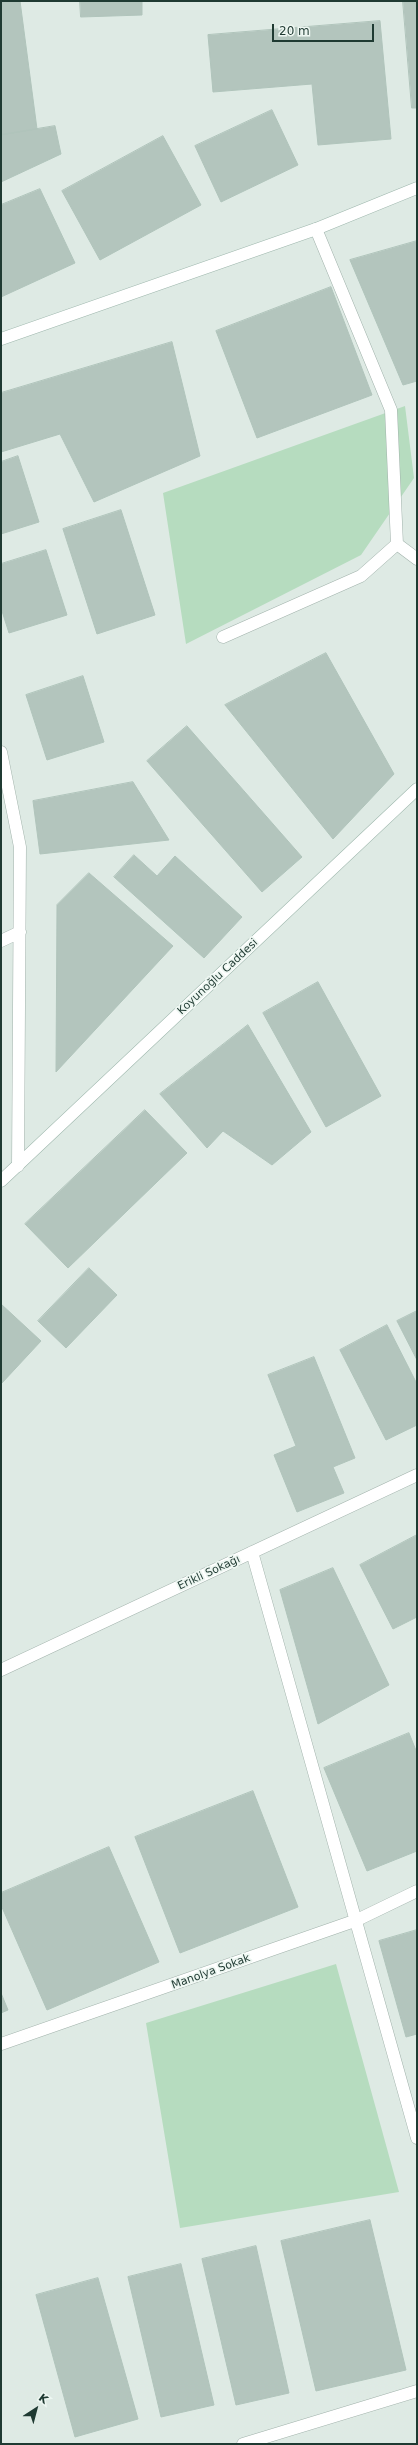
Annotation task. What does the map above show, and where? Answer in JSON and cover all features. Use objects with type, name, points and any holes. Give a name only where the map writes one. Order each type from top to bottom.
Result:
[{"type":"street","points":[[1,339],[316,229],[417,188]]},
{"type":"street","points":[[316,229],[391,410],[397,544]]},
{"type":"street","points":[[397,544],[417,559]]},
{"type":"street","points":[[223,637],[361,576],[397,544]]},
{"type":"street","points":[[1,752],[20,847],[18,1166]]},
{"type":"street","name":"Koyunoğlu Caddesi","points":[[1,1181],[417,789]]},
{"type":"street","points":[[1,941],[20,932]]},
{"type":"street","name":"Erikli Sokağı","points":[[1,1670],[417,1475]]},
{"type":"street","points":[[252,1552],[357,1920],[417,2138]]},
{"type":"street","name":"Manolya Sokak","points":[[1,2044],[357,1920],[417,1891]]},
{"type":"street","points":[[243,2444],[417,2390]]},
{"type":"green space","points":[[405,406],[414,478],[361,555],[186,644],[163,493]]},
{"type":"green space","points":[[336,1964],[399,2192],[180,2228],[146,2023]]},
{"type":"building","points":[[1,1],[20,1],[37,129],[1,135]]},
{"type":"building","points":[[80,1],[142,1],[142,15],[81,17]]},
{"type":"building","points":[[403,1],[417,1],[417,108],[412,108]]},
{"type":"building","points":[[380,21],[391,139],[318,145],[312,84],[213,92],[208,35]]},
{"type":"building","points":[[272,110],[298,165],[221,202],[195,146]]},
{"type":"building","points":[[55,126],[61,154],[1,182],[1,135]]},
{"type":"building","points":[[163,136],[201,205],[100,260],[62,191]]},
{"type":"building","points":[[40,189],[75,263],[1,297],[1,205]]},
{"type":"building","points":[[417,241],[417,381],[403,385],[350,260]]},
{"type":"building","points":[[331,287],[372,395],[257,438],[216,331]]},
{"type":"building","points":[[172,342],[200,456],[94,502],[60,434],[1,452],[1,393]]},
{"type":"building","points":[[18,456],[39,522],[1,534],[1,462]]},
{"type":"building","points":[[121,510],[155,615],[97,634],[63,529]]},
{"type":"building","points":[[46,550],[67,615],[9,633],[1,608],[1,564]]},
{"type":"building","points":[[326,653],[394,774],[333,839],[225,705]]},
{"type":"building","points":[[83,676],[104,742],[47,760],[26,695]]},
{"type":"building","points":[[187,726],[302,857],[262,892],[147,761]]},
{"type":"building","points":[[133,782],[169,840],[40,854],[33,801]]},
{"type":"building","points":[[134,855],[157,876],[175,856],[242,917],[204,958],[114,877]]},
{"type":"building","points":[[89,873],[173,946],[56,1072],[57,905]]},
{"type":"building","points":[[318,982],[381,1096],[326,1127],[263,1013]]},
{"type":"building","points":[[248,1025],[311,1132],[272,1165],[223,1131],[207,1148],[160,1094]]},
{"type":"building","points":[[145,1110],[187,1153],[68,1268],[25,1224]]},
{"type":"building","points":[[89,1268],[117,1295],[66,1348],[38,1321]]},
{"type":"building","points":[[1,1304],[41,1341],[2,1383],[1,1382]]},
{"type":"building","points":[[417,1311],[417,1360],[397,1321]]},
{"type":"building","points":[[387,1325],[417,1384],[417,1425],[386,1440],[340,1350]]},
{"type":"building","points":[[314,1357],[355,1458],[333,1467],[344,1493],[297,1512],[274,1455],[296,1446],[268,1375]]},
{"type":"building","points":[[417,1535],[417,1617],[393,1629],[360,1565]]},
{"type":"building","points":[[333,1568],[389,1685],[318,1724],[280,1590]]},
{"type":"building","points":[[409,1733],[417,1753],[417,1851],[367,1871],[324,1768]]},
{"type":"building","points":[[253,1791],[298,1907],[180,1953],[135,1837]]},
{"type":"building","points":[[109,1847],[159,1962],[47,2010],[1,1905],[1,1893]]},
{"type":"building","points":[[417,1930],[417,2034],[406,2037],[379,1941]]},
{"type":"building","points":[[1,1993],[8,2010],[1,2013]]},
{"type":"building","points":[[370,2220],[406,2370],[316,2391],[281,2241]]},
{"type":"building","points":[[256,2246],[289,2393],[236,2405],[202,2259]]},
{"type":"building","points":[[181,2264],[214,2405],[161,2417],[128,2277]]},
{"type":"building","points":[[98,2278],[138,2419],[75,2437],[36,2295]]}]
